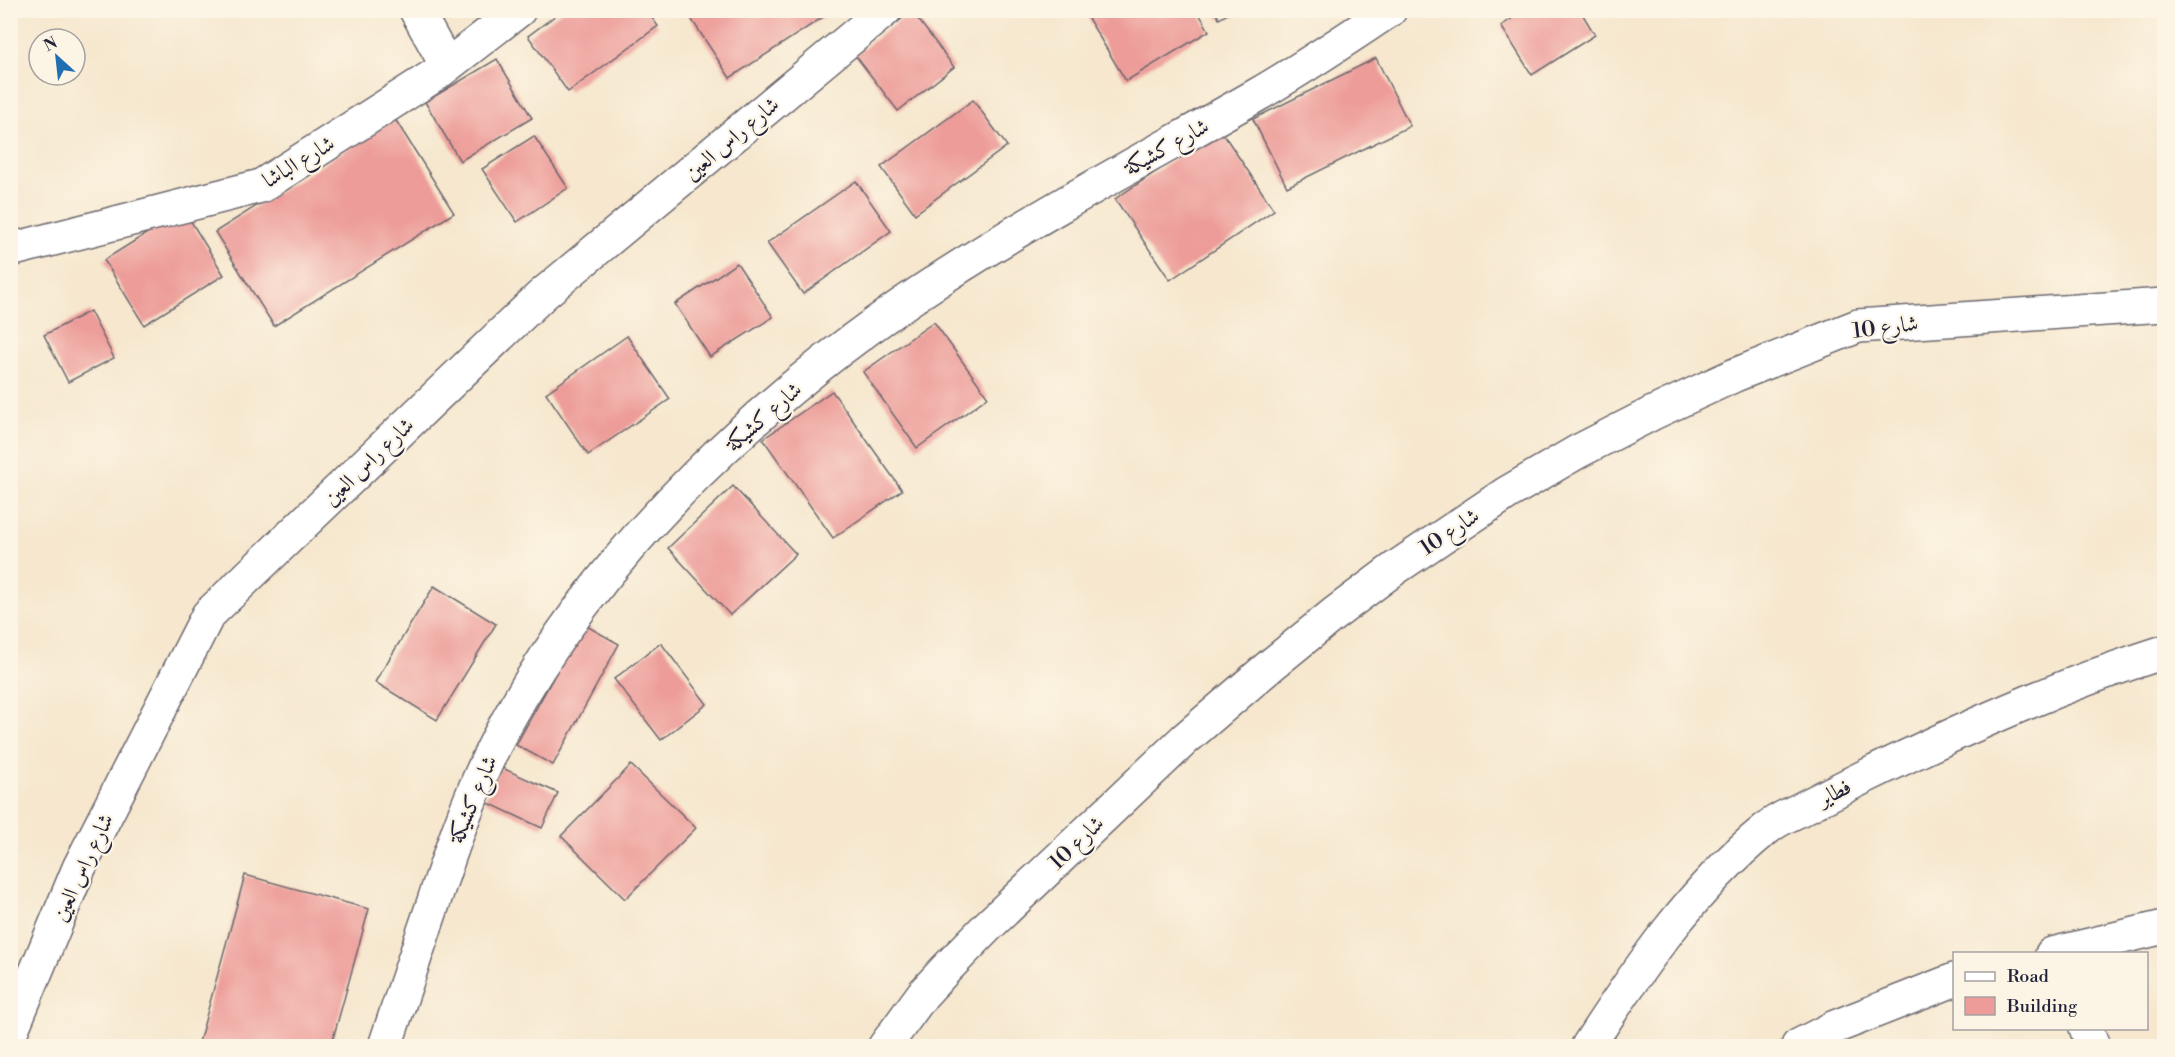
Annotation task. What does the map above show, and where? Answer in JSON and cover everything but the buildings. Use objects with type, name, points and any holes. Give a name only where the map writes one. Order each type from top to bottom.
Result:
[{"type":"street","points":[[416,10],[447,66]]},
{"type":"street","name":"شارع الباشا","points":[[10,250],[261,186],[447,66],[519,10]]},
{"type":"street","name":"شارع راس العين","points":[[10,1034],[79,868],[208,615],[542,295],[885,10]]},
{"type":"street","name":"شارع كشيكة","points":[[385,1047],[458,828],[502,730],[544,661],[592,594],[645,530],[702,470],[795,387],[940,279],[1043,215],[1259,93],[1390,10]]},
{"type":"street","name":"شارع 10","points":[[885,1047],[923,994],[979,935],[1151,770],[1227,701],[1334,614],[1394,569],[1517,487],[1577,452],[1735,375],[1858,326],[2164,305]]},
{"type":"street","name":"فطاير","points":[[1588,1047],[1631,981],[1679,919],[1727,865],[1772,824],[1906,756],[1984,721],[2085,680],[2164,652]]},
{"type":"street","points":[[2060,952],[2164,927]]},
{"type":"street","points":[[1798,1047],[1835,1027],[1953,980]]},
{"type":"street","points":[[2086,1030],[2092,1047]]}]
